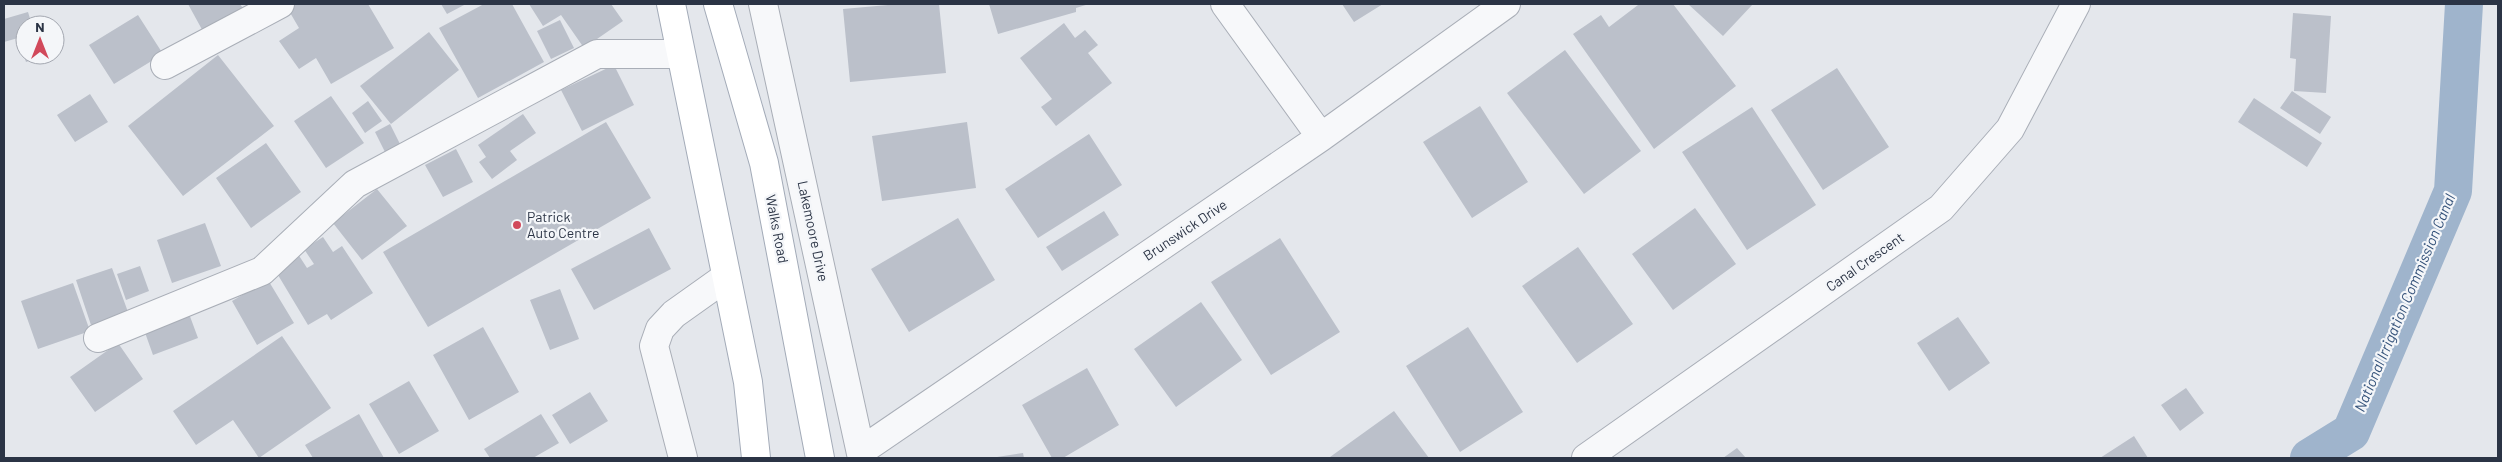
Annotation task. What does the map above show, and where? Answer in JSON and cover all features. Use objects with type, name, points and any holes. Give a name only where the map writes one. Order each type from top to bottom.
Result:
[{"type":"main road","points":[[671,4],[679,54],[748,382],[756,458]]},
{"type":"main road","name":"Walks Road","points":[[718,4],[764,163],[820,458]]},
{"type":"street","points":[[165,65],[280,4]]},
{"type":"street","name":"Lakemoore Drive","points":[[763,4],[861,455]]},
{"type":"street","points":[[1225,4],[1321,137]]},
{"type":"street","name":"Brunswick Drive","points":[[861,455],[1321,137],[1506,4]]},
{"type":"street","name":"Canal Crescent","points":[[1586,458],[1941,208],[2010,129],[2076,4]]},
{"type":"street","points":[[98,338],[262,271],[355,184],[598,54],[679,54]]},
{"type":"street","points":[[683,458],[654,346],[660,329],[674,314],[726,277]]},
{"type":"building","points":[[188,4],[240,4],[246,13],[205,35]]},
{"type":"building","points":[[285,4],[368,4],[394,48],[331,84],[316,58],[299,69],[279,41],[299,28]]},
{"type":"building","points":[[441,4],[466,4],[447,14]]},
{"type":"building","points":[[484,4],[512,4],[544,62],[478,98],[439,28]]},
{"type":"building","points":[[529,4],[611,4],[623,21],[584,48],[561,15],[543,26]]},
{"type":"building","points":[[899,4],[939,4],[946,73],[850,82],[843,9]]},
{"type":"building","points":[[989,4],[1089,4],[1076,8],[1076,12],[998,34]]},
{"type":"building","points":[[1342,4],[1383,4],[1354,22]]},
{"type":"building","points":[[1637,4],[1673,4],[1736,86],[1654,149],[1573,34],[1601,15],[1609,27]]},
{"type":"building","points":[[1688,4],[1753,4],[1723,36]]},
{"type":"building","points":[[28,12],[29,15],[18,15]]},
{"type":"building","points":[[2293,13],[2331,16],[2326,93],[2294,91],[2296,59],[2290,58]]},
{"type":"building","points":[[138,15],[163,54],[114,84],[89,45]]},
{"type":"building","points":[[15,16],[15,39],[4,42],[4,19]]},
{"type":"building","points":[[560,20],[574,48],[551,59],[537,31]]},
{"type":"building","points":[[1064,23],[1075,38],[1085,30],[1098,45],[1088,53],[1112,83],[1056,126],[1041,107],[1052,99],[1020,58]]},
{"type":"building","points":[[429,32],[459,70],[391,124],[360,86]]},
{"type":"building","points":[[1565,50],[1641,151],[1584,194],[1507,93]]},
{"type":"building","points":[[218,55],[274,126],[183,196],[128,126]]},
{"type":"building","points":[[614,65],[634,105],[582,131],[561,90]]},
{"type":"building","points":[[1837,68],[1889,147],[1823,190],[1771,110]]},
{"type":"building","points":[[2292,91],[2331,117],[2320,134],[2280,108]]},
{"type":"building","points":[[90,94],[108,122],[75,142],[57,115]]},
{"type":"building","points":[[331,96],[364,143],[326,168],[294,121]]},
{"type":"building","points":[[2254,98],[2322,143],[2307,167],[2238,122]]},
{"type":"building","points":[[368,101],[382,121],[365,133],[352,113]]},
{"type":"building","points":[[1480,106],[1528,182],[1472,218],[1423,142]]},
{"type":"building","points":[[1752,107],[1816,205],[1747,250],[1682,152]]},
{"type":"building","points":[[523,114],[536,133],[510,151],[517,160],[492,179],[479,162],[486,157],[478,145]]},
{"type":"building","name":"Patrick Auto Centre","points":[[606,122],[651,198],[428,327],[383,252]]},
{"type":"building","points":[[967,122],[976,188],[882,201],[872,136]]},
{"type":"building","points":[[390,124],[400,144],[385,152],[375,132]]},
{"type":"building","points":[[1089,134],[1122,185],[1038,238],[1005,189]]},
{"type":"building","points":[[266,143],[301,192],[251,228],[216,178]]},
{"type":"building","points":[[456,149],[473,182],[443,197],[425,165]]},
{"type":"building","points":[[377,189],[407,226],[362,260],[333,223]]},
{"type":"building","points":[[1695,208],[1736,264],[1673,310],[1632,254]]},
{"type":"building","points":[[1104,211],[1119,235],[1062,271],[1046,247]]},
{"type":"building","points":[[958,218],[995,280],[909,332],[871,269]]},
{"type":"building","points":[[205,223],[221,266],[172,283],[157,240]]},
{"type":"building","points":[[649,228],[671,269],[594,310],[571,269]]},
{"type":"building","points":[[323,237],[333,252],[342,246],[373,293],[331,320],[327,314],[308,325],[272,265],[296,251],[307,268],[314,264],[304,249]]},
{"type":"building","points":[[1280,238],[1340,332],[1271,375],[1211,282]]},
{"type":"building","points":[[1578,247],[1633,324],[1577,363],[1522,286]]},
{"type":"building","points":[[140,266],[149,291],[126,300],[117,274]]},
{"type":"building","points":[[112,268],[128,312],[91,325],[76,280]]},
{"type":"building","points":[[268,280],[294,323],[257,345],[232,301]]},
{"type":"building","points":[[73,283],[90,331],[38,349],[21,301]]},
{"type":"building","points":[[560,289],[579,339],[550,350],[530,300]]},
{"type":"building","points":[[1201,302],[1242,360],[1176,407],[1134,349]]},
{"type":"building","points":[[188,311],[198,338],[153,355],[143,327]]},
{"type":"building","points":[[1958,317],[1990,363],[1949,391],[1917,343]]},
{"type":"building","points":[[483,327],[519,392],[469,420],[433,355]]},
{"type":"building","points":[[1468,327],[1523,412],[1460,452],[1406,366]]},
{"type":"building","points":[[282,336],[331,408],[259,458],[233,420],[196,445],[173,411]]},
{"type":"building","points":[[118,343],[143,379],[95,412],[70,377]]},
{"type":"building","points":[[1087,368],[1119,425],[1063,458],[1052,458],[1022,405]]},
{"type":"building","points":[[409,381],[439,431],[399,454],[369,404]]},
{"type":"building","points":[[2186,388],[2204,413],[2180,431],[2161,405]]},
{"type":"building","points":[[590,392],[608,421],[570,444],[552,415]]},
{"type":"building","points":[[1394,411],[1429,458],[1330,457]]},
{"type":"building","points":[[359,414],[384,458],[313,458],[305,445]]},
{"type":"building","points":[[541,414],[559,443],[533,458],[490,458],[484,449]]},
{"type":"building","points":[[2134,436],[2148,458],[2100,458]]},
{"type":"building","points":[[1737,448],[1746,458],[1723,458]]},
{"type":"building","points":[[1023,453],[1024,458],[997,457]]},
{"type":"waterway","name":"National Irrigation Commission Canal","points":[[2309,458],[2351,432],[2453,191],[2464,4]]},
{"type":"place","name":"Patrick Auto Centre","points":[[517,225]]}]
